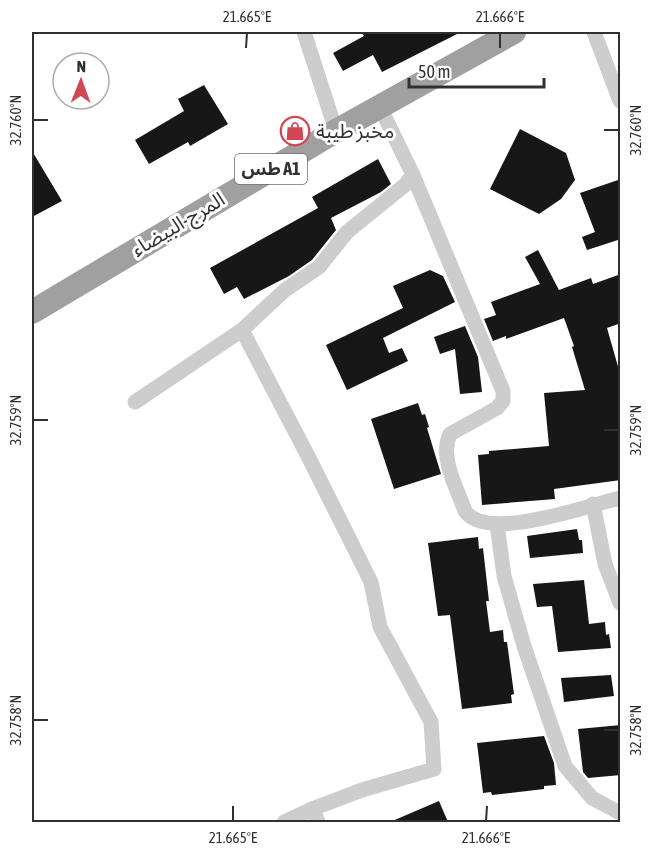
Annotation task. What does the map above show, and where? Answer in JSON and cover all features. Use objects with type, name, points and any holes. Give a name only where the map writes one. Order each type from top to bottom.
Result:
[{"type":"highway","name":"المرج-البيضاء","points":[[32,312],[336,131],[514,32]]},
{"type":"street","points":[[304,32],[336,131]]},
{"type":"street","points":[[594,32],[621,101]]},
{"type":"street","points":[[380,107],[413,175],[503,391],[503,401],[497,408],[450,434],[446,441],[448,464],[468,516],[497,524],[527,523],[621,498]]},
{"type":"street","points":[[135,402],[242,330],[285,290],[319,267],[347,232],[405,185],[413,175]]},
{"type":"street","points":[[242,330],[371,582],[380,627],[431,722],[434,769],[362,790],[315,816],[284,822]]},
{"type":"street","points":[[593,504],[605,564],[621,603]]},
{"type":"street","points":[[497,524],[504,576],[531,666],[566,766],[592,798],[620,813]]},
{"type":"building","points":[[361,32],[461,32],[382,72],[373,55],[343,71],[333,53],[364,36]]},
{"type":"building","points":[[204,85],[228,124],[190,146],[188,142],[149,164],[135,140],[184,111],[178,99]]},
{"type":"building","points":[[520,129],[566,153],[575,180],[561,199],[539,214],[490,189]]},
{"type":"building","points":[[32,151],[62,201],[32,217]]},
{"type":"building","points":[[378,159],[391,184],[381,192],[331,218],[336,230],[312,260],[289,276],[244,299],[237,287],[224,294],[210,268],[318,208],[312,197]]},
{"type":"building","points":[[621,179],[621,239],[587,250],[582,237],[595,232],[580,193]]},
{"type":"building","points":[[538,250],[559,290],[591,278],[593,284],[621,274],[621,323],[607,328],[621,377],[621,480],[554,489],[555,499],[482,505],[478,455],[489,454],[489,451],[549,446],[544,393],[585,390],[564,318],[506,339],[506,336],[493,341],[484,319],[496,315],[491,302],[540,284],[525,257]]},
{"type":"building","points":[[430,270],[443,276],[455,302],[383,338],[389,353],[402,348],[408,361],[347,390],[326,345],[403,308],[393,286]]},
{"type":"building","points":[[465,326],[478,357],[482,392],[460,394],[455,349],[440,354],[434,337]]},
{"type":"building","points":[[418,403],[422,415],[425,414],[441,474],[394,489],[371,419]]},
{"type":"building","points":[[577,529],[579,540],[582,540],[583,553],[530,558],[527,536]]},
{"type":"building","points":[[478,537],[479,549],[483,548],[490,632],[503,630],[504,642],[507,642],[514,694],[511,695],[512,703],[462,709],[450,615],[438,616],[428,543]]},
{"type":"building","points":[[584,580],[589,624],[605,622],[606,635],[609,634],[611,648],[558,652],[552,606],[537,607],[533,584]]},
{"type":"building","points":[[611,675],[614,696],[564,702],[561,678]]},
{"type":"building","points":[[621,725],[621,775],[588,778],[583,772],[578,729]]},
{"type":"building","points":[[544,736],[554,763],[556,785],[544,786],[544,789],[492,795],[491,792],[483,793],[477,743]]},
{"type":"building","points":[[439,801],[448,822],[390,822]]},
{"type":"place","name":"مخبز طيبة","points":[[295,131]]}]
